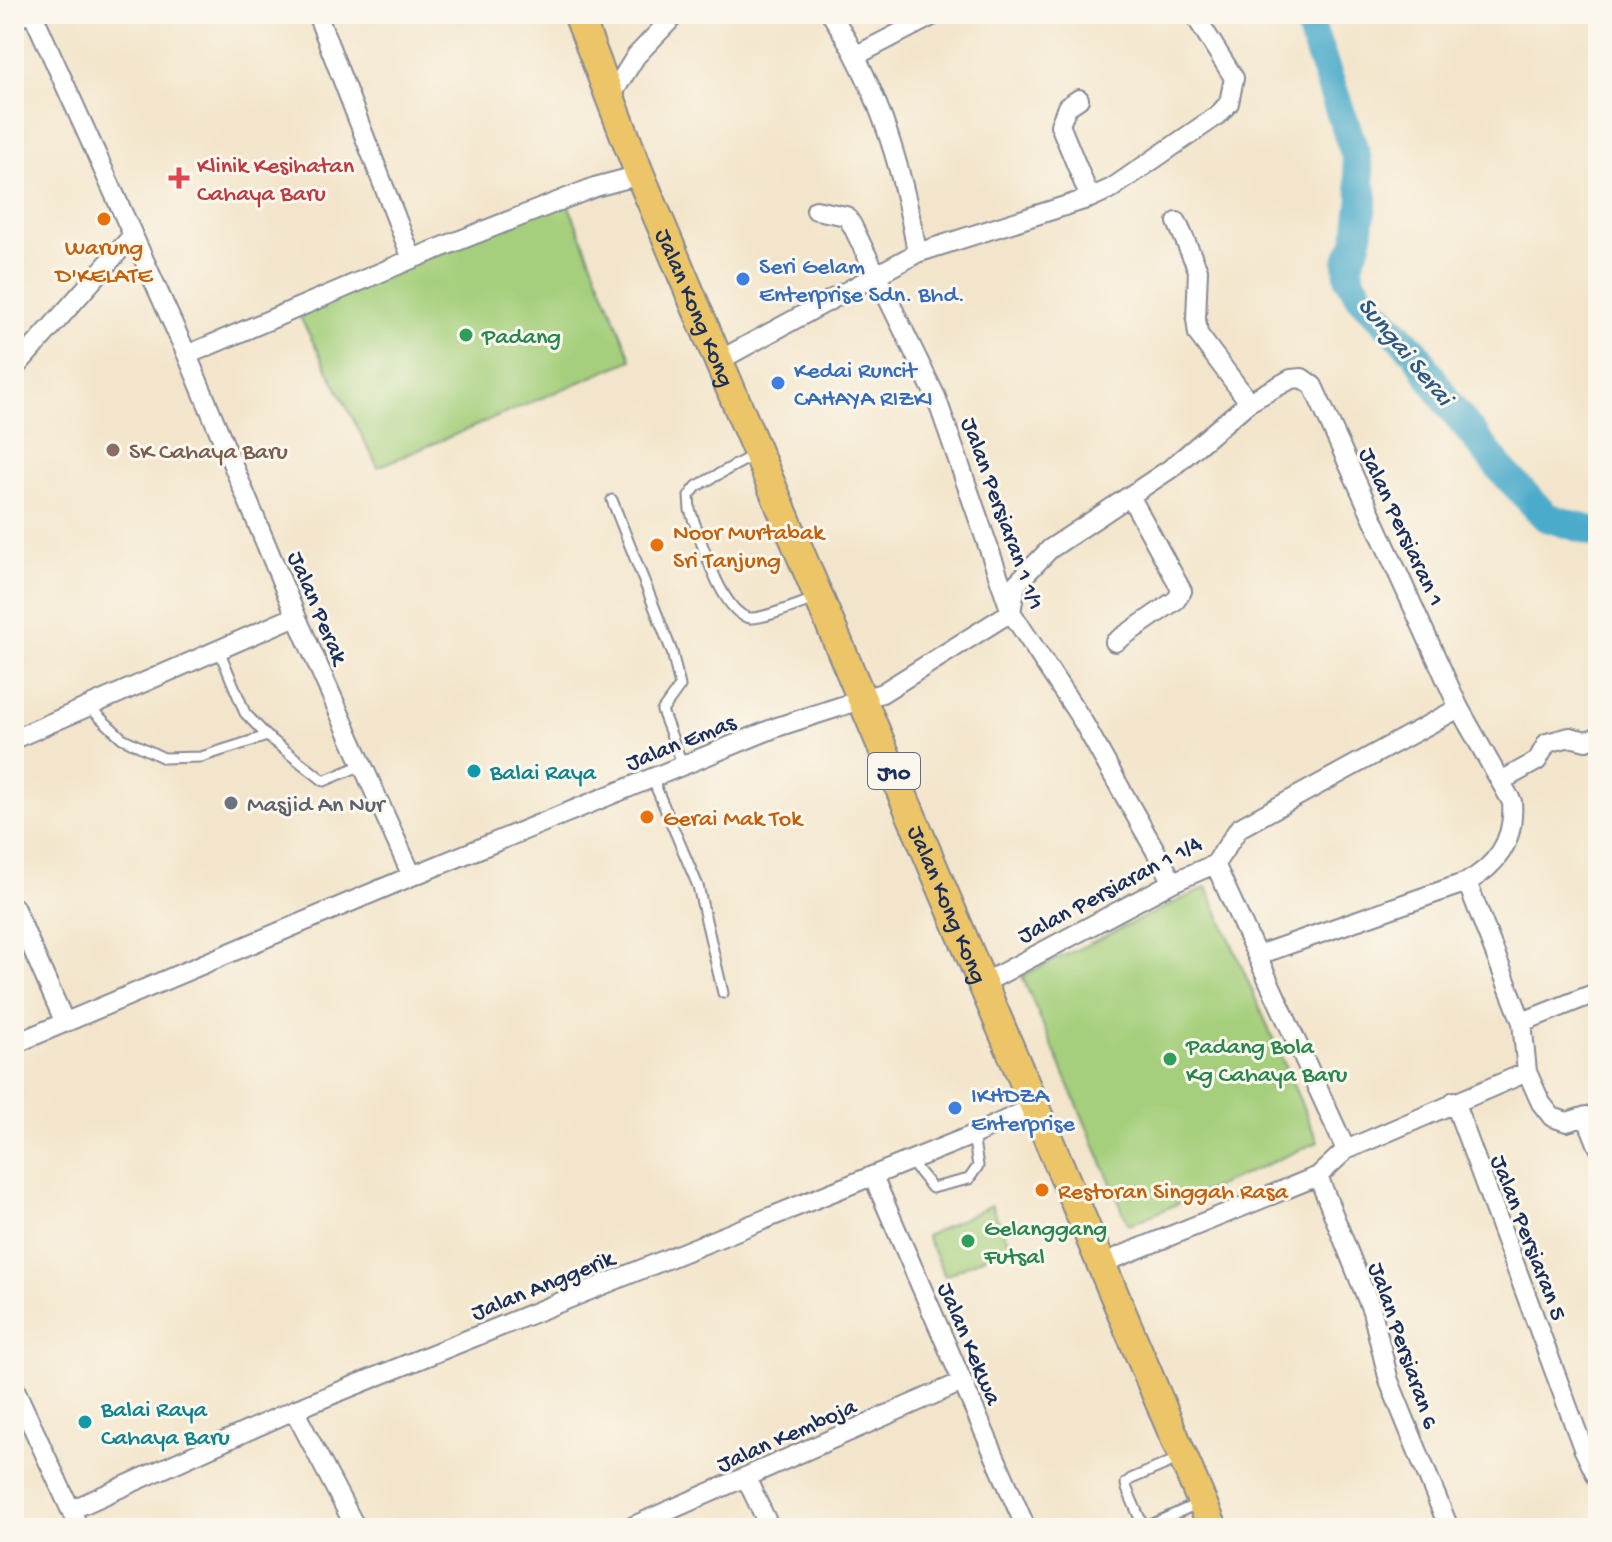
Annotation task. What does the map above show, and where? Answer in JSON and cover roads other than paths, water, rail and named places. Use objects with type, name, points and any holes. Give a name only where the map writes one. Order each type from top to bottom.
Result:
[{"type":"main road","name":"Jalan Kong Kong","points":[[578,14],[640,175],[865,699],[982,984],[1213,1528]]},
{"type":"street","points":[[14,23],[22,14]]},
{"type":"street","name":"Jalan Perak","points":[[33,14],[187,355],[296,616],[412,876]]},
{"type":"street","points":[[317,14],[412,259]]},
{"type":"street","points":[[611,96],[636,56],[676,14]]},
{"type":"street","points":[[831,14],[857,55],[883,118],[908,199],[917,253]]},
{"type":"street","points":[[857,55],[936,14]]},
{"type":"street","points":[[720,360],[917,253],[1090,198],[1112,188],[1203,126],[1229,103],[1234,90],[1230,66],[1194,14]]},
{"type":"street","points":[[1079,99],[1067,107],[1060,125],[1090,198]]},
{"type":"street","points":[[187,355],[412,259],[595,187],[640,175]]},
{"type":"street","name":"Jalan Persiaran 1 1/1","points":[[816,210],[846,216],[936,397],[1011,612],[1082,720],[1173,882]]},
{"type":"street","points":[[1011,612],[1016,584],[1050,549],[1170,469],[1249,402],[1198,334],[1198,270],[1177,222]]},
{"type":"street","points":[[14,369],[133,235]]},
{"type":"street","name":"Jalan Persiaran 1","points":[[1249,402],[1291,379],[1302,378],[1313,386],[1459,708],[1501,781],[1513,811],[1506,846],[1489,870],[1467,882],[1258,955]]},
{"type":"street","points":[[1115,642],[1176,600],[1182,591],[1130,496]]},
{"type":"street","name":"Jalan Emas","points":[[14,1044],[412,876],[777,727],[882,693],[1011,612]]},
{"type":"street","points":[[14,739],[296,616]]},
{"type":"street","name":"Jalan Persiaran 1 1/4","points":[[982,984],[1173,882],[1215,864],[1239,828],[1459,708]]},
{"type":"street","points":[[1501,781],[1537,761],[1547,743],[1570,737],[1586,741],[1598,737]]},
{"type":"street","points":[[1215,864],[1346,1150]]},
{"type":"street","points":[[1467,882],[1522,1022],[1527,1072],[1552,1117],[1567,1122],[1592,1113],[1598,1146]]},
{"type":"street","points":[[14,907],[65,1023]]},
{"type":"street","points":[[1522,1022],[1598,992]]},
{"type":"street","points":[[1101,1264],[1318,1176],[1346,1150],[1527,1072]]},
{"type":"street","name":"Jalan Persiaran 5","points":[[1454,1101],[1583,1448],[1598,1479]]},
{"type":"street","name":"Jalan Anggerik","points":[[71,1510],[294,1410],[910,1161],[1034,1107]]},
{"type":"street","name":"Jalan Kekwa","points":[[873,1176],[1026,1528]]},
{"type":"street","name":"Jalan Persiaran 6","points":[[1318,1176],[1372,1311],[1389,1381],[1449,1528]]},
{"type":"street","name":"Jalan Kemboja","points":[[629,1528],[962,1382]]},
{"type":"street","points":[[14,1387],[79,1528]]},
{"type":"street","points":[[294,1410],[356,1528]]},
{"type":"street","points":[[746,1478],[770,1528]]},
{"type":"lane","points":[[758,453],[697,486],[689,496],[690,510],[724,596],[737,612],[751,618],[820,597]]},
{"type":"lane","points":[[612,500],[672,652],[680,686],[662,711],[683,766]]},
{"type":"lane","points":[[219,650],[245,713],[267,736],[324,781],[362,765]]},
{"type":"lane","points":[[89,707],[122,738],[164,758],[201,757],[267,736]]},
{"type":"lane","points":[[652,778],[698,886],[723,993]]},
{"type":"lane","points":[[910,1161],[932,1188],[969,1179],[978,1166],[973,1135]]},
{"type":"lane","points":[[1183,1457],[1131,1479],[1126,1483],[1127,1489],[1144,1528],[1202,1502]]},
{"type":"waterway","name":"Sungai Serai","points":[[1306,14],[1356,156],[1363,198],[1357,243],[1348,262],[1349,277],[1361,297],[1416,353],[1447,402],[1499,467],[1546,517],[1598,533]]},
{"type":"place","name":"Klinik Kesihatan Cahaya Baru","points":[[179,178]]},
{"type":"place","name":"Warung D'KELATE","points":[[104,219]]},
{"type":"place","name":"Seri Gelam Enterprise Sdn. Bhd.","points":[[743,279]]},
{"type":"place","name":"Padang","points":[[466,335]]},
{"type":"place","name":"Kedai Runcit CAHAYA RIZKI","points":[[778,383]]},
{"type":"place","name":"SK Cahaya Baru","points":[[113,450]]},
{"type":"place","name":"Noor Murtabak Sri Tanjung","points":[[657,545]]},
{"type":"place","name":"Balai Raya","points":[[474,771]]},
{"type":"place","name":"Masjid An Nur","points":[[231,803]]},
{"type":"place","name":"Gerai Mak Tok","points":[[647,817]]},
{"type":"place","name":"Padang Bola Kg Cahaya Baru","points":[[1170,1059]]},
{"type":"place","name":"IKHDZA Enterprise","points":[[955,1108]]},
{"type":"place","name":"Restoran Singgah Rasa","points":[[1042,1190]]},
{"type":"place","name":"Gelanggang Futsal","points":[[968,1241]]},
{"type":"place","name":"Balai Raya Cahaya Baru","points":[[85,1422]]}]
